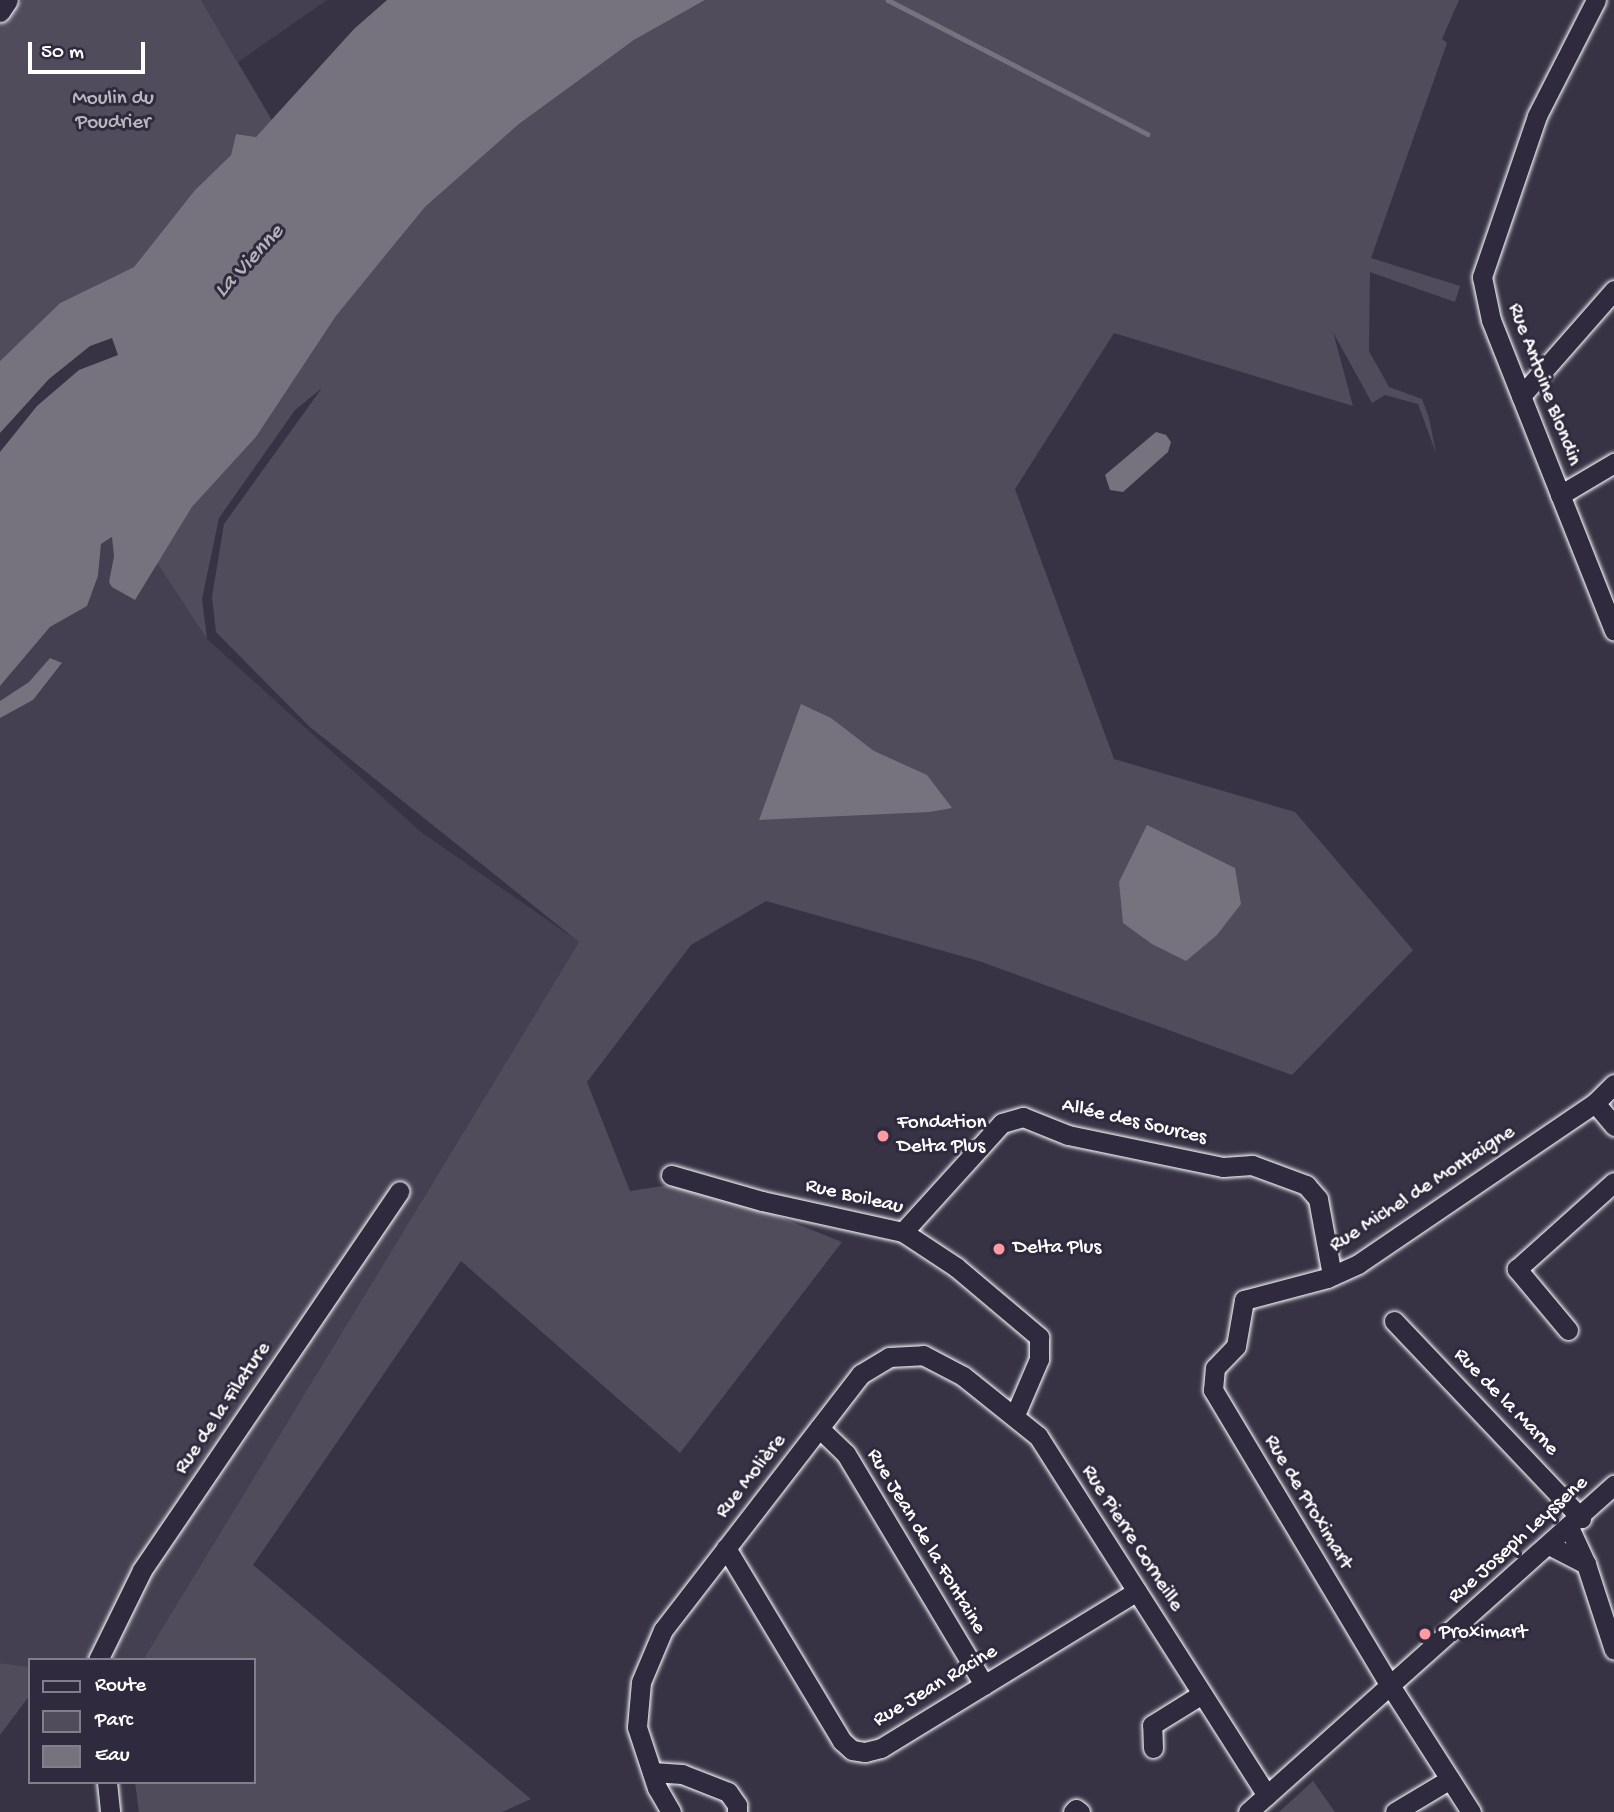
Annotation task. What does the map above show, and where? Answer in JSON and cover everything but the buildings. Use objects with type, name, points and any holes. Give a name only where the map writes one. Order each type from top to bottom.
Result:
[{"type":"street","points":[[0,12],[8,0]]},
{"type":"street","name":"Rue Antoine Blondin","points":[[1596,0],[1537,116],[1482,277],[1491,320],[1614,630]]},
{"type":"street","points":[[1521,396],[1614,290]]},
{"type":"street","points":[[1560,495],[1614,463]]},
{"type":"street","name":"Rue Michel de Montaigne","points":[[1236,1346],[1244,1300],[1332,1275],[1358,1264],[1595,1103],[1614,1084]]},
{"type":"street","points":[[1595,1103],[1614,1126]]},
{"type":"street","name":"Allée des Sources","points":[[903,1232],[1002,1123],[1023,1117],[1081,1138],[1223,1167],[1252,1165],[1306,1185],[1318,1199],[1332,1275]]},
{"type":"street","name":"Rue Boileau","points":[[671,1175],[762,1201],[903,1232],[956,1267],[1038,1337],[1039,1359],[1015,1415]]},
{"type":"street","points":[[1568,1330],[1517,1269],[1614,1182]]},
{"type":"street","name":"Rue de la Filature","points":[[99,1658],[142,1570],[400,1191]]},
{"type":"street","name":"Rue de la Marne","points":[[1394,1321],[1575,1522],[1614,1650]]},
{"type":"street","name":"Rue de Proximart","points":[[1236,1346],[1215,1368],[1213,1390],[1389,1684],[1471,1812]]},
{"type":"street","name":"Rue Molière","points":[[671,1812],[652,1772],[637,1727],[641,1682],[663,1630],[861,1374],[889,1357],[923,1355],[963,1376],[1015,1415]]},
{"type":"street","name":"Rue Pierre Corneille","points":[[1015,1415],[1038,1436],[1267,1795]]},
{"type":"street","name":"Rue Jean de la Fontaine","points":[[819,1428],[846,1454],[984,1685]]},
{"type":"street","name":"Rue Joseph Leyssene","points":[[1248,1812],[1614,1485]]},
{"type":"street","points":[[1549,1545],[1586,1564]]},
{"type":"street","name":"Rue Jean Racine","points":[[726,1548],[842,1741],[852,1749],[865,1752],[881,1748],[1137,1591]]},
{"type":"street","points":[[1153,1748],[1152,1726],[1202,1694]]},
{"type":"street","points":[[652,1772],[682,1773],[728,1792],[737,1812]]},
{"type":"street","points":[[1395,1812],[1450,1779]]},
{"type":"street","points":[[107,1784],[110,1812]]},
{"type":"street","points":[[1073,1812],[1076,1809],[1080,1812]]},
{"type":"shaded area","points":[[201,0],[327,0],[238,62]]},
{"type":"shaded area","points":[[113,537],[114,555],[109,582],[135,599],[157,563],[207,639],[421,832],[579,942],[144,1658],[28,1658],[28,1667],[0,1663],[0,718],[33,700],[62,664],[50,658],[29,682],[0,701],[0,686],[50,627],[87,606],[98,576],[101,544]]},
{"type":"green space","name":"Moulin du Poudrier","points":[[22,0],[201,0],[273,122],[256,137],[236,134],[231,155],[195,190],[134,267],[60,303],[0,361],[0,24]]},
{"type":"green space","points":[[705,0],[1459,0],[1442,39],[1447,43],[1371,258],[1460,286],[1455,302],[1370,272],[1369,351],[1389,387],[1422,399],[1436,453],[1418,404],[1385,395],[1372,403],[1333,332],[1353,406],[1114,333],[1015,489],[1114,759],[1295,812],[1413,950],[1292,1075],[979,961],[766,901],[691,945],[587,1082],[630,1191],[676,1184],[762,1210],[842,1242],[680,1453],[461,1261],[253,1565],[531,1799],[502,1812],[139,1812],[135,1784],[256,1784],[256,1658],[144,1658],[579,942],[310,727],[216,632],[212,597],[224,524],[322,388],[295,410],[219,518],[202,599],[207,639],[157,563],[192,507],[256,437],[336,316],[425,207],[519,124],[634,40]]},
{"type":"green space","points":[[0,1663],[28,1667],[28,1698],[0,1735]]},
{"type":"green space","points":[[1313,1781],[1335,1812],[1279,1812]]},
{"type":"water","name":"La Vienne","points":[[387,0],[705,0],[634,40],[519,124],[425,207],[336,316],[256,437],[192,507],[135,600],[112,587],[109,582],[114,556],[112,537],[101,544],[98,576],[87,606],[50,627],[0,686],[0,452],[37,406],[79,370],[118,355],[112,338],[90,346],[49,379],[0,433],[0,361],[60,303],[134,267],[195,190],[231,155],[236,134],[256,137],[354,29]]},
{"type":"water","points":[[1156,432],[1166,435],[1171,442],[1168,452],[1123,492],[1110,490],[1105,475]]},
{"type":"water","points":[[50,658],[62,663],[33,700],[0,718],[0,701],[29,682]]},
{"type":"water","points":[[801,704],[831,718],[874,751],[927,775],[952,808],[929,812],[759,820]]},
{"type":"water","points":[[1147,825],[1235,868],[1241,904],[1217,935],[1186,961],[1152,944],[1123,923],[1119,882]]},
{"type":"waterway","points":[[888,0],[1148,134]]},
{"type":"place","name":"Fondation Delta Plus","points":[[883,1136]]},
{"type":"place","name":"Delta Plus","points":[[999,1249]]},
{"type":"place","name":"Proximart","points":[[1425,1634]]}]
